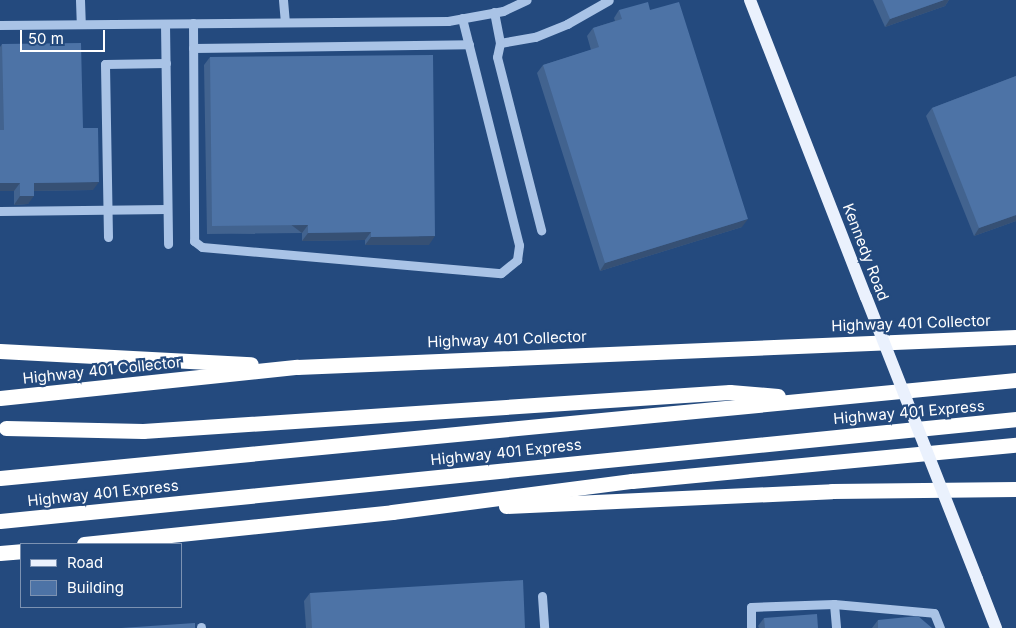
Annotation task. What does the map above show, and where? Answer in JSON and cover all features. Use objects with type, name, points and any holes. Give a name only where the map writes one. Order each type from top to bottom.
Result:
[{"type":"highway","name":"Highway 401 Collector","points":[[0,398],[297,367],[1016,337]]},
{"type":"highway","points":[[0,351],[297,367]]},
{"type":"highway","name":"Highway 401 Express","points":[[0,478],[1016,380]]},
{"type":"highway","points":[[6,428],[143,431],[730,392],[811,399]]},
{"type":"highway","name":"Highway 401 Express","points":[[0,521],[1016,419]]},
{"type":"highway","points":[[94,543],[392,512],[632,481],[1016,445]]},
{"type":"highway","points":[[392,512],[832,491],[1016,489]]},
{"type":"highway","points":[[0,553],[20,551]]},
{"type":"main road","name":"Kennedy Road","points":[[750,0],[996,628]]},
{"type":"street","points":[[80,0],[81,24]]},
{"type":"street","points":[[283,0],[284,22]]},
{"type":"street","points":[[0,25],[462,18],[494,12],[527,0]]},
{"type":"street","points":[[500,43],[535,37],[567,24],[609,0]]},
{"type":"street","points":[[494,12],[500,43],[497,57],[541,230]]},
{"type":"street","points":[[193,23],[194,240],[202,247],[501,273],[517,260],[519,245],[462,18]]},
{"type":"street","points":[[165,24],[168,244]]},
{"type":"street","points":[[193,48],[469,44]]},
{"type":"street","points":[[108,237],[105,64],[166,63]]},
{"type":"street","points":[[0,211],[167,209]]},
{"type":"street","points":[[542,596],[544,628]]},
{"type":"street","points":[[834,604],[836,628]]},
{"type":"street","points":[[751,628],[750,607],[834,604],[934,613],[940,628]]},
{"type":"building","points":[[882,0],[944,0],[890,19]]},
{"type":"building","points":[[648,2],[650,10],[679,2],[748,219],[605,263],[543,65],[599,47],[593,28],[622,19],[619,10]]},
{"type":"building","points":[[81,43],[83,128],[98,128],[99,182],[34,183],[34,196],[20,196],[20,183],[0,183],[0,130],[4,130],[2,44]]},
{"type":"building","points":[[433,55],[435,236],[371,237],[371,232],[308,233],[308,225],[212,226],[210,57]]},
{"type":"building","points":[[1016,76],[1016,215],[979,228],[932,108]]},
{"type":"building","points":[[523,580],[525,628],[312,628],[310,593]]},
{"type":"building","points":[[817,614],[818,628],[765,628],[764,618]]},
{"type":"building","points":[[918,616],[932,628],[878,628],[878,620]]},
{"type":"building","points":[[195,623],[195,628],[121,628]]}]
